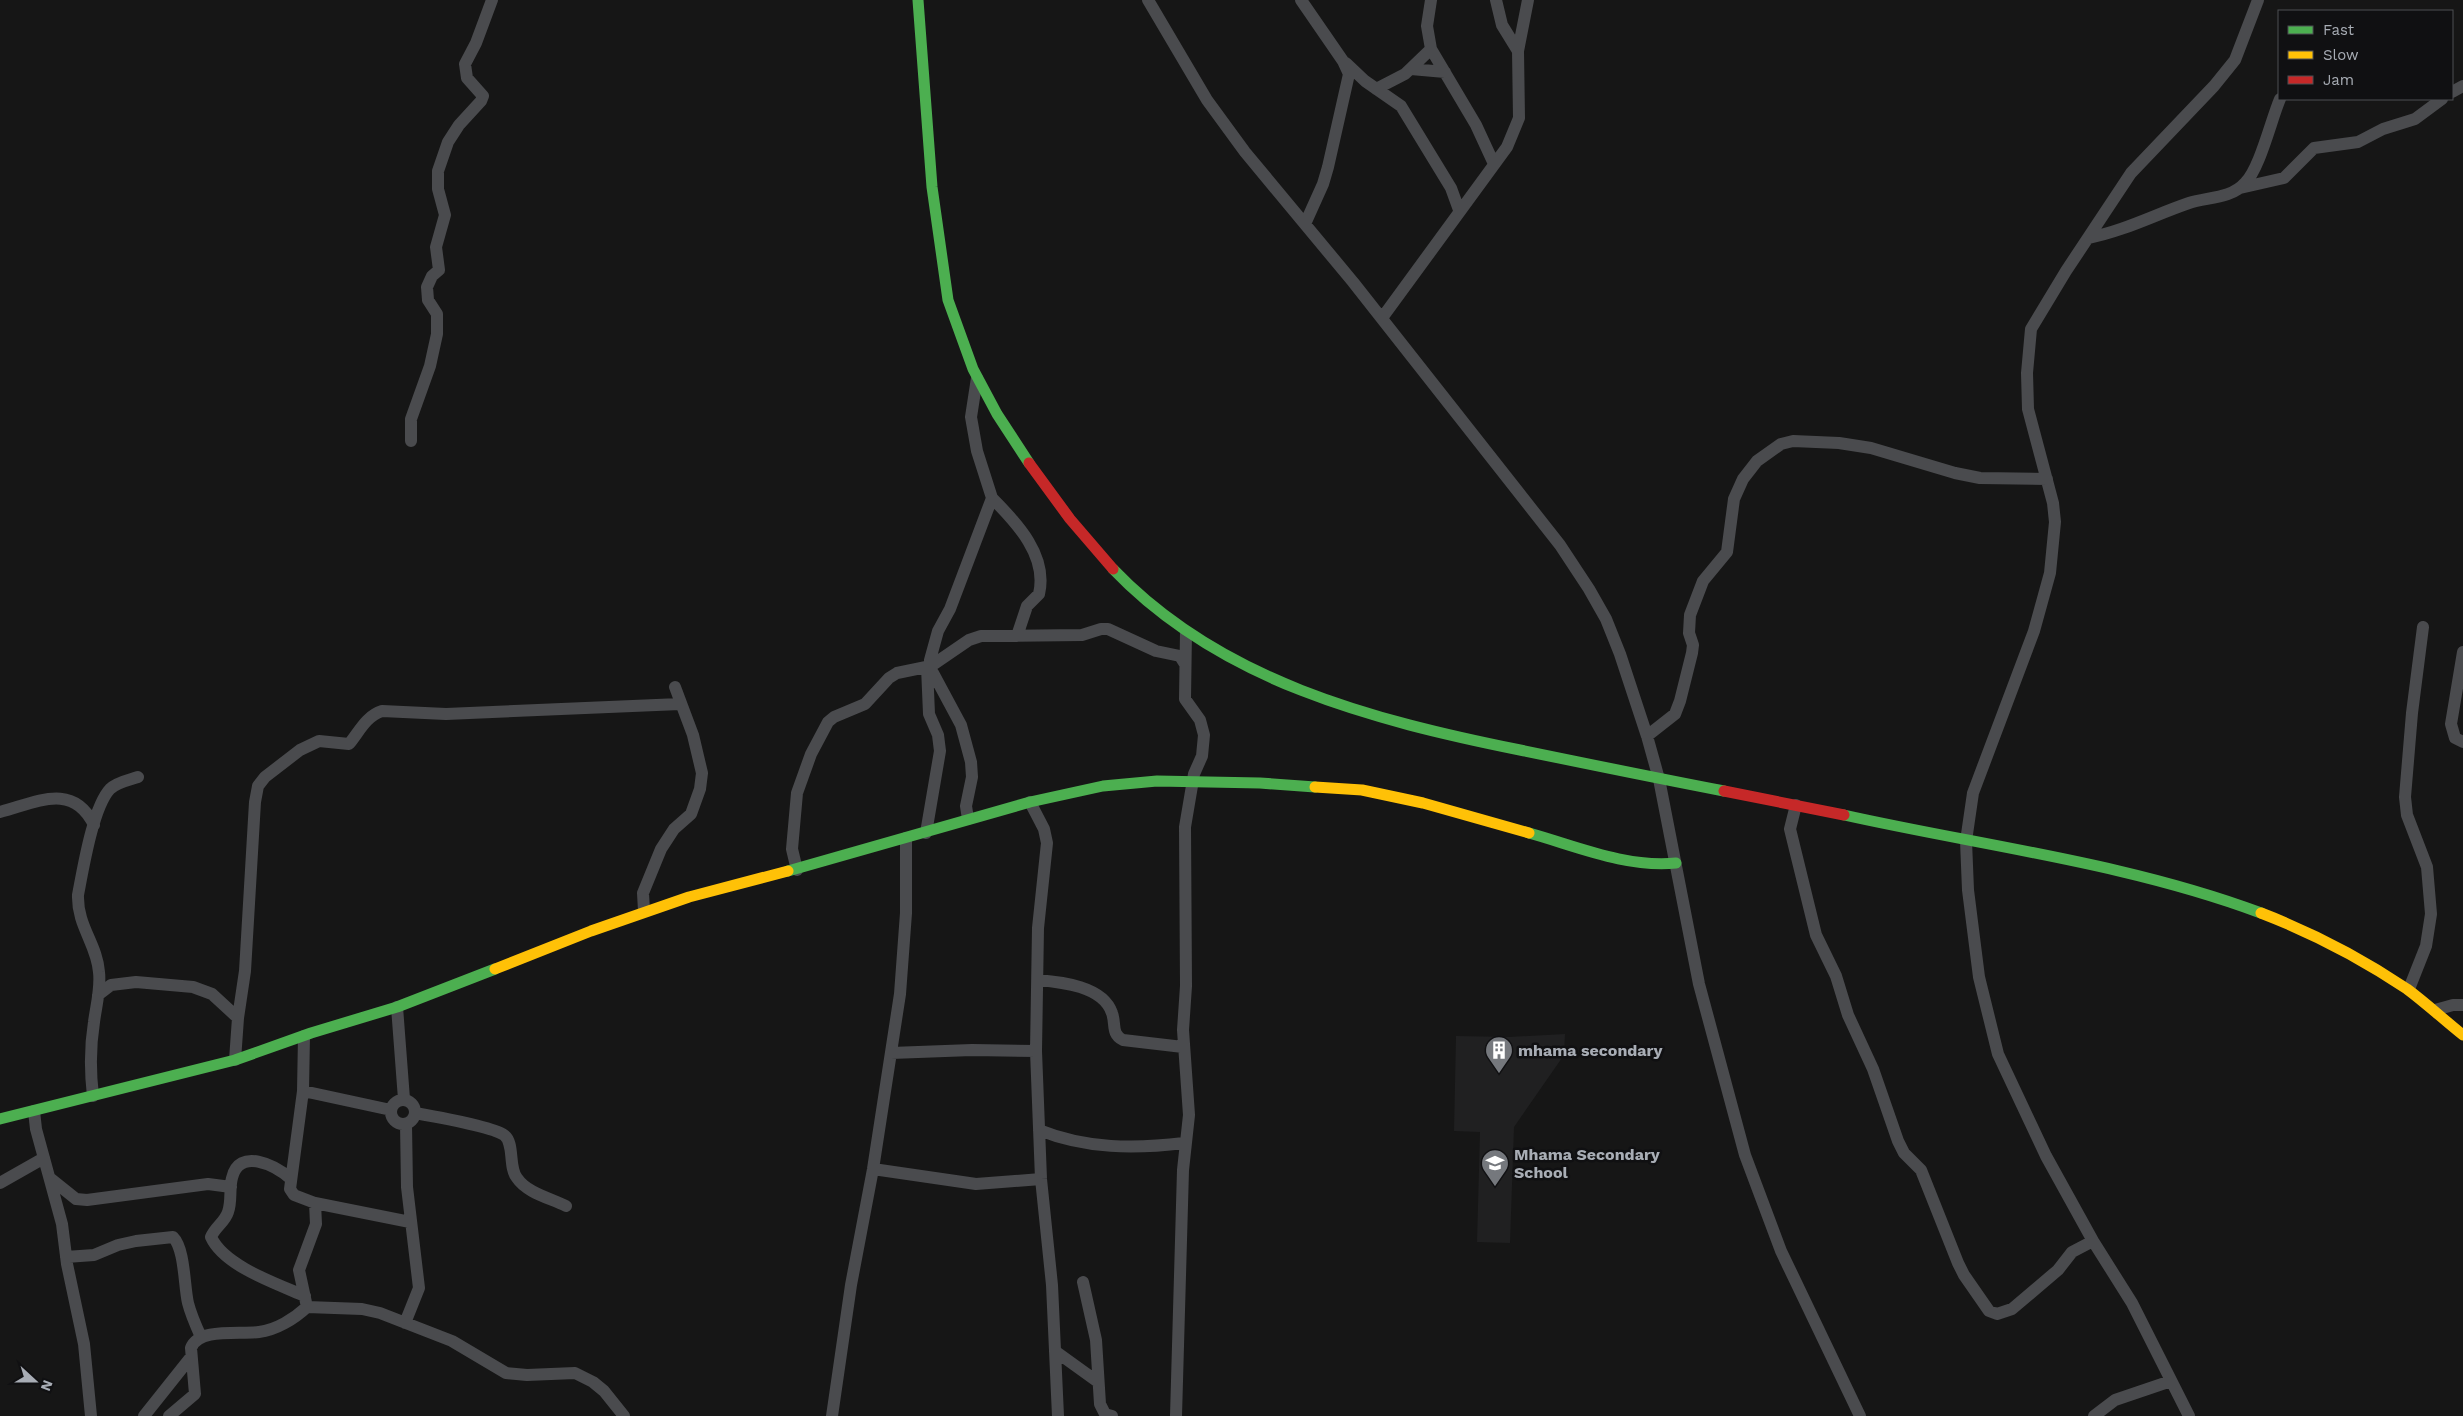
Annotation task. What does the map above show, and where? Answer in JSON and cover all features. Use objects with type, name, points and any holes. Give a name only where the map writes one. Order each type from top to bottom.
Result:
[{"type":"main road","points":[[918,0],[926,140],[947,294],[977,375],[1015,446],[1060,507],[1130,587],[1186,632],[1249,670],[1322,702],[1453,736],[2125,873],[2236,902],[2290,922],[2332,943],[2409,989],[2463,1035]]},
{"type":"main road","points":[[0,1119],[235,1060],[397,1007],[644,912],[716,890],[797,870],[1030,802],[1129,783],[1269,783],[1362,790],[1423,803],[1624,860],[1656,865],[1676,863]]},
{"type":"street","points":[[412,441],[412,419],[430,366],[437,334],[437,314],[426,296],[429,280],[438,270],[436,247],[445,215],[438,188],[438,171],[448,142],[459,125],[481,101],[482,96],[467,78],[465,64],[476,43],[492,0]]},
{"type":"street","points":[[1148,0],[1209,104],[1245,152],[1382,318],[1560,545],[1606,619],[1620,654],[1647,736],[1676,863],[1699,984],[1745,1156],[1781,1251],[1860,1416]]},
{"type":"street","points":[[1301,0],[1344,62],[1376,89],[1394,100],[1409,118],[1451,188],[1459,210]]},
{"type":"street","points":[[1431,0],[1427,26],[1431,49],[1482,137],[1494,164]]},
{"type":"street","points":[[1496,0],[1502,24],[1518,51]]},
{"type":"street","points":[[1382,318],[1506,147],[1519,118],[1518,51],[1528,0]]},
{"type":"street","points":[[2189,1416],[2132,1303],[2046,1156],[1998,1054],[1980,977],[1968,890],[1966,841],[1973,793],[2034,631],[2050,573],[2055,522],[2053,502],[2028,409],[2027,373],[2029,340],[2037,317],[2131,173],[2214,86],[2235,60],[2258,0]]},
{"type":"street","points":[[1376,89],[1411,69],[1431,49]]},
{"type":"street","points":[[1305,224],[1323,184],[1328,167],[1349,79],[1344,62]]},
{"type":"street","points":[[1411,69],[1445,72]]},
{"type":"street","points":[[2240,188],[2250,178],[2280,100]]},
{"type":"street","points":[[2088,238],[2129,228],[2188,203],[2284,178],[2314,148],[2358,142],[2383,129],[2415,119],[2441,100]]},
{"type":"street","points":[[926,833],[940,751],[938,735],[929,714],[929,667],[932,649],[938,631],[950,609],[992,498],[991,488],[977,451],[971,417],[977,375]]},
{"type":"street","points":[[1647,736],[1675,714],[1680,701],[1693,645],[1689,632],[1690,615],[1703,581],[1727,552],[1732,533],[1734,499],[1743,479],[1757,461],[1781,444],[1793,441],[1839,443],[1870,448],[1955,474],[1980,478],[2047,480]]},
{"type":"street","points":[[992,498],[1025,536],[1040,567],[1039,594],[1027,606],[1017,636]]},
{"type":"street","points":[[2409,989],[2426,946],[2431,914],[2427,868],[2407,815],[2405,797],[2407,759],[2423,627]]},
{"type":"street","points":[[797,870],[792,849],[796,792],[811,754],[828,722],[834,717],[865,704],[889,678],[897,673],[929,667],[975,638],[1082,635],[1101,629],[1108,629],[1156,651],[1180,656],[1185,664]]},
{"type":"street","points":[[1176,1416],[1184,1143],[1189,1114],[1183,1048],[1186,978],[1185,827],[1192,782],[1202,756],[1204,735],[1200,720],[1185,699],[1186,632]]},
{"type":"street","points":[[2463,652],[2452,724],[2455,738],[2463,742]]},
{"type":"street","points":[[929,667],[961,726],[971,762],[972,777],[966,806],[968,819]]},
{"type":"street","points":[[644,912],[643,893],[661,849],[674,829],[691,814],[700,789],[702,773],[699,755],[675,687]]},
{"type":"street","points":[[235,1060],[238,1018],[245,971],[255,802],[258,786],[265,777],[300,750],[319,741],[349,744],[368,719],[382,711],[446,714],[680,704]]},
{"type":"street","points":[[93,1096],[90,1054],[99,973],[96,960],[81,923],[78,908],[80,884],[97,811],[110,788],[116,784],[138,777]]},
{"type":"street","points":[[0,812],[53,797],[66,798],[84,809],[94,825]]},
{"type":"street","points":[[1030,802],[1044,829],[1046,843],[1038,928],[1036,1050],[1041,1179],[1052,1285],[1058,1416]]},
{"type":"street","points":[[1796,805],[1790,829],[1813,927],[1836,976],[1848,1015],[1873,1069],[1898,1141],[1904,1153],[1921,1170],[1964,1275],[1990,1311],[2003,1313],[2012,1309],[2058,1270],[2072,1252],[2094,1241]]},
{"type":"street","points":[[832,1416],[851,1285],[873,1169],[900,994],[906,838]]},
{"type":"street","points":[[1038,980],[1079,987],[1097,996],[1109,1007],[1115,1034],[1123,1040],[1183,1048]]},
{"type":"street","points":[[98,995],[111,986],[136,982],[192,987],[212,994],[238,1018]]},
{"type":"street","points":[[2435,1010],[2453,1005],[2463,1005]]},
{"type":"street","points":[[397,1007],[404,1099]]},
{"type":"street","points":[[304,1036],[303,1091],[290,1189],[294,1196],[315,1203],[410,1222]]},
{"type":"street","points":[[891,1053],[1036,1050]]},
{"type":"street","points":[[303,1091],[391,1110]]},
{"type":"street","points":[[404,1099],[414,1105],[415,1113],[412,1121],[406,1124],[395,1121],[391,1110],[393,1105],[404,1099]]},
{"type":"street","points":[[34,1111],[36,1130],[62,1224],[66,1257],[87,1363],[91,1416]]},
{"type":"street","points":[[415,1113],[504,1135],[508,1140],[512,1167],[518,1180],[534,1191],[566,1206]]},
{"type":"street","points":[[405,1323],[419,1288],[406,1178],[406,1124]]},
{"type":"street","points":[[1039,1130],[1057,1137],[1100,1145],[1149,1146],[1184,1143]]},
{"type":"street","points":[[0,1183],[44,1158]]},
{"type":"street","points":[[291,1179],[275,1167],[259,1161],[248,1160],[236,1168],[231,1180],[228,1212],[211,1237],[213,1241],[244,1268],[306,1302],[362,1309],[380,1313],[405,1323],[470,1350],[492,1366],[506,1373],[526,1375],[567,1372],[584,1376],[604,1391],[624,1416]]},
{"type":"street","points":[[873,1169],[976,1184],[1041,1179]]},
{"type":"street","points":[[51,1179],[76,1199],[87,1200],[208,1184],[231,1187]]},
{"type":"street","points":[[306,1302],[300,1270],[316,1224],[315,1203]]},
{"type":"street","points":[[66,1257],[94,1255],[118,1245],[173,1237],[177,1241],[192,1317],[201,1337]]},
{"type":"street","points":[[1084,1282],[1096,1340],[1098,1382],[1102,1410],[1112,1416]]},
{"type":"street","points":[[169,1416],[195,1394],[191,1357],[192,1344],[201,1337],[216,1333],[260,1332],[276,1328],[306,1302]]},
{"type":"street","points":[[1055,1351],[1098,1382]]},
{"type":"street","points":[[144,1416],[191,1357]]},
{"type":"street","points":[[2094,1416],[2114,1400],[2172,1381]]},
{"type":"shaded area","name":"Mhama Secondary School","points":[[1565,1034],[1564,1055],[1514,1127],[1510,1243],[1477,1242],[1480,1132],[1454,1131],[1456,1036],[1509,1037]]},
{"type":"traffic: fast","points":[[918,0],[932,187],[948,300],[973,369],[997,414],[1029,463]]},
{"type":"traffic: fast","points":[[1113,569],[1155,608],[1201,640],[1250,668],[1301,690],[1354,709],[1409,725],[1596,766],[1724,791]]},
{"type":"traffic: fast","points":[[788,871],[1030,802],[1103,786],[1157,781],[1260,783],[1315,787]]},
{"type":"traffic: fast","points":[[1844,815],[2107,868],[2159,881],[2261,913]]},
{"type":"traffic: fast","points":[[1529,833],[1583,850],[1620,859],[1657,864],[1676,863]]},
{"type":"traffic: fast","points":[[0,1119],[235,1060],[311,1033],[397,1007],[495,969]]},
{"type":"traffic: slow","points":[[1315,787],[1362,790],[1423,803],[1529,833]]},
{"type":"traffic: slow","points":[[495,969],[591,931],[689,897],[788,871]]},
{"type":"traffic: slow","points":[[2261,913],[2318,938],[2372,967],[2407,989],[2463,1035]]},
{"type":"traffic: jam","points":[[1029,463],[1070,519],[1113,569]]},
{"type":"traffic: jam","points":[[1724,791],[1844,815]]},
{"type":"place","name":"mhama secondary","points":[[1499,1074]]},
{"type":"place","name":"Mhama Secondary School","points":[[1495,1187]]}]
